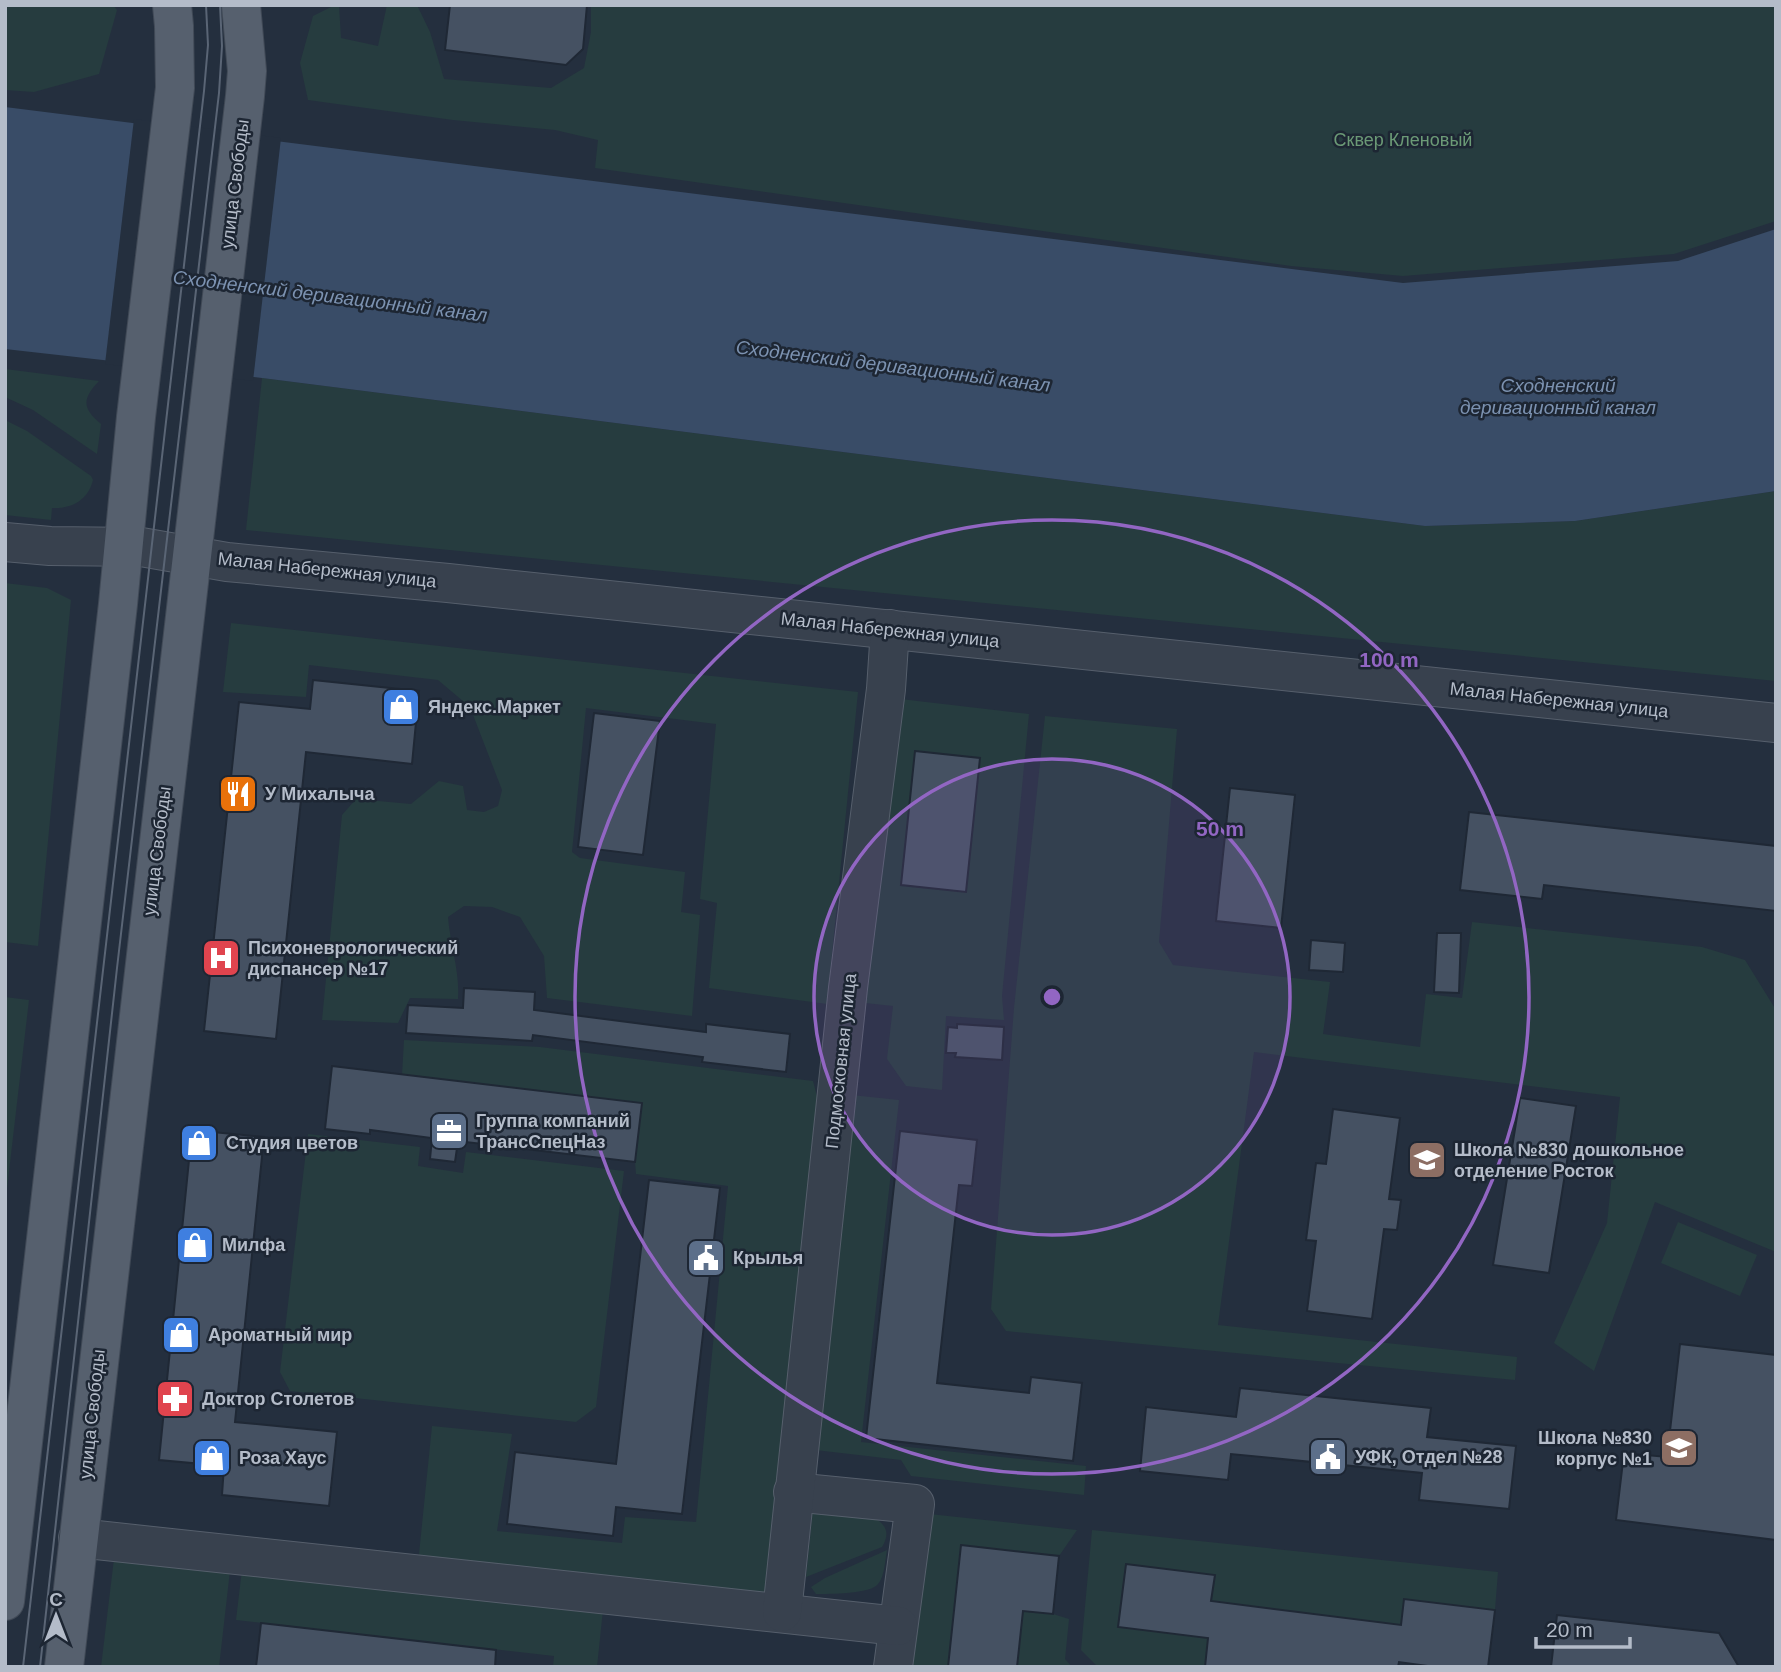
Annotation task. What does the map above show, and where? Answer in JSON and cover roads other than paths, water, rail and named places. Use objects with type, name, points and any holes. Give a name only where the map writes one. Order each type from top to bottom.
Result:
[{"type":"main road","points":[[5,1601],[175,88],[172,5]]},
{"type":"main road","name":"улица Свободы","points":[[64,1667],[245,96],[245,15]]},
{"type":"street","name":"Малая Набережная улица","points":[[5,542],[50,546],[141,547],[227,562],[1776,723]]},
{"type":"street","name":"Подмосковная улица","points":[[782,1612],[848,988],[886,689],[890,629]]},
{"type":"street","points":[[793,1492],[915,1504],[893,1667]]},
{"type":"street","points":[[78,1538],[898,1626]]},
{"type":"water","name":"Сходненский деривационный канал","points":[[5,107],[1403,283],[1678,261],[1776,229],[1776,491],[1575,521],[1425,526],[262,378],[5,349]]},
{"type":"tram line","points":[[23,1667],[204,91],[208,45],[206,5]]},
{"type":"tram line","points":[[40,1667],[117,968],[219,93],[222,46],[220,5]]},
{"type":"place","name":"Яндекс.Маркет","points":[[401,707]]},
{"type":"place","name":"У Михалыча","points":[[238,794]]},
{"type":"place","name":"Психоневрологический диспансер №17","points":[[221,958]]},
{"type":"place","name":"Группа компаний ТрансСпецНаз","points":[[449,1131]]},
{"type":"place","name":"Студия цветов","points":[[199,1143]]},
{"type":"place","name":"Школа №830 дошкольное отделение Росток","points":[[1427,1160]]},
{"type":"place","name":"Милфа","points":[[195,1245]]},
{"type":"place","name":"Крылья","points":[[706,1258]]},
{"type":"place","name":"Ароматный мир","points":[[181,1335]]},
{"type":"place","name":"Доктор Столетов","points":[[175,1399]]},
{"type":"place","name":"Школа №830 корпус №1","points":[[1679,1448]]},
{"type":"place","name":"УФК, Отдел №28","points":[[1328,1457]]},
{"type":"place","name":"Роза Хаус","points":[[212,1458]]},
{"type":"park label","name":"Сквер Кленовый","points":[[1403,140]]}]
